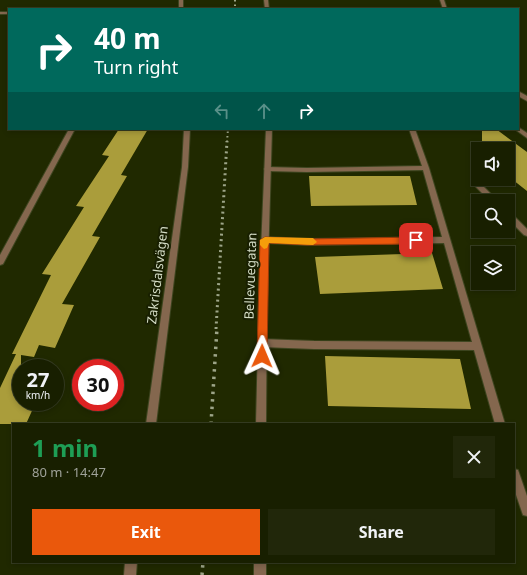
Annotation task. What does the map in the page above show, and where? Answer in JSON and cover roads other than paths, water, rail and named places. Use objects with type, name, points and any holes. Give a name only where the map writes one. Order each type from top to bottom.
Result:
[{"type":"street","points":[[0,262],[71,130]]},
{"type":"street","name":"Zakrisdalsvägen","points":[[151,423],[185,167],[187,130]]},
{"type":"street","name":"Bellevuegatan","points":[[261,423],[269,130]]},
{"type":"street","points":[[412,130],[426,168],[500,423]]},
{"type":"street","points":[[519,130],[527,136]]},
{"type":"street","points":[[267,169],[308,170],[426,168]]},
{"type":"street","points":[[479,186],[487,194]]},
{"type":"street","points":[[515,222],[527,233]]},
{"type":"street","points":[[265,240],[307,242],[446,240]]},
{"type":"street","points":[[262,343],[314,345],[477,346]]},
{"type":"street","points":[[515,478],[527,511]]},
{"type":"street","points":[[130,575],[131,563]]},
{"type":"street","points":[[260,563],[260,575]]},
{"type":"railway","points":[[235,0],[235,8]]},
{"type":"railway","points":[[227,142],[228,130]]},
{"type":"railway","points":[[216,329],[227,141]]},
{"type":"railway","points":[[211,423],[217,328]]},
{"type":"railway","points":[[202,575],[203,563]]}]
